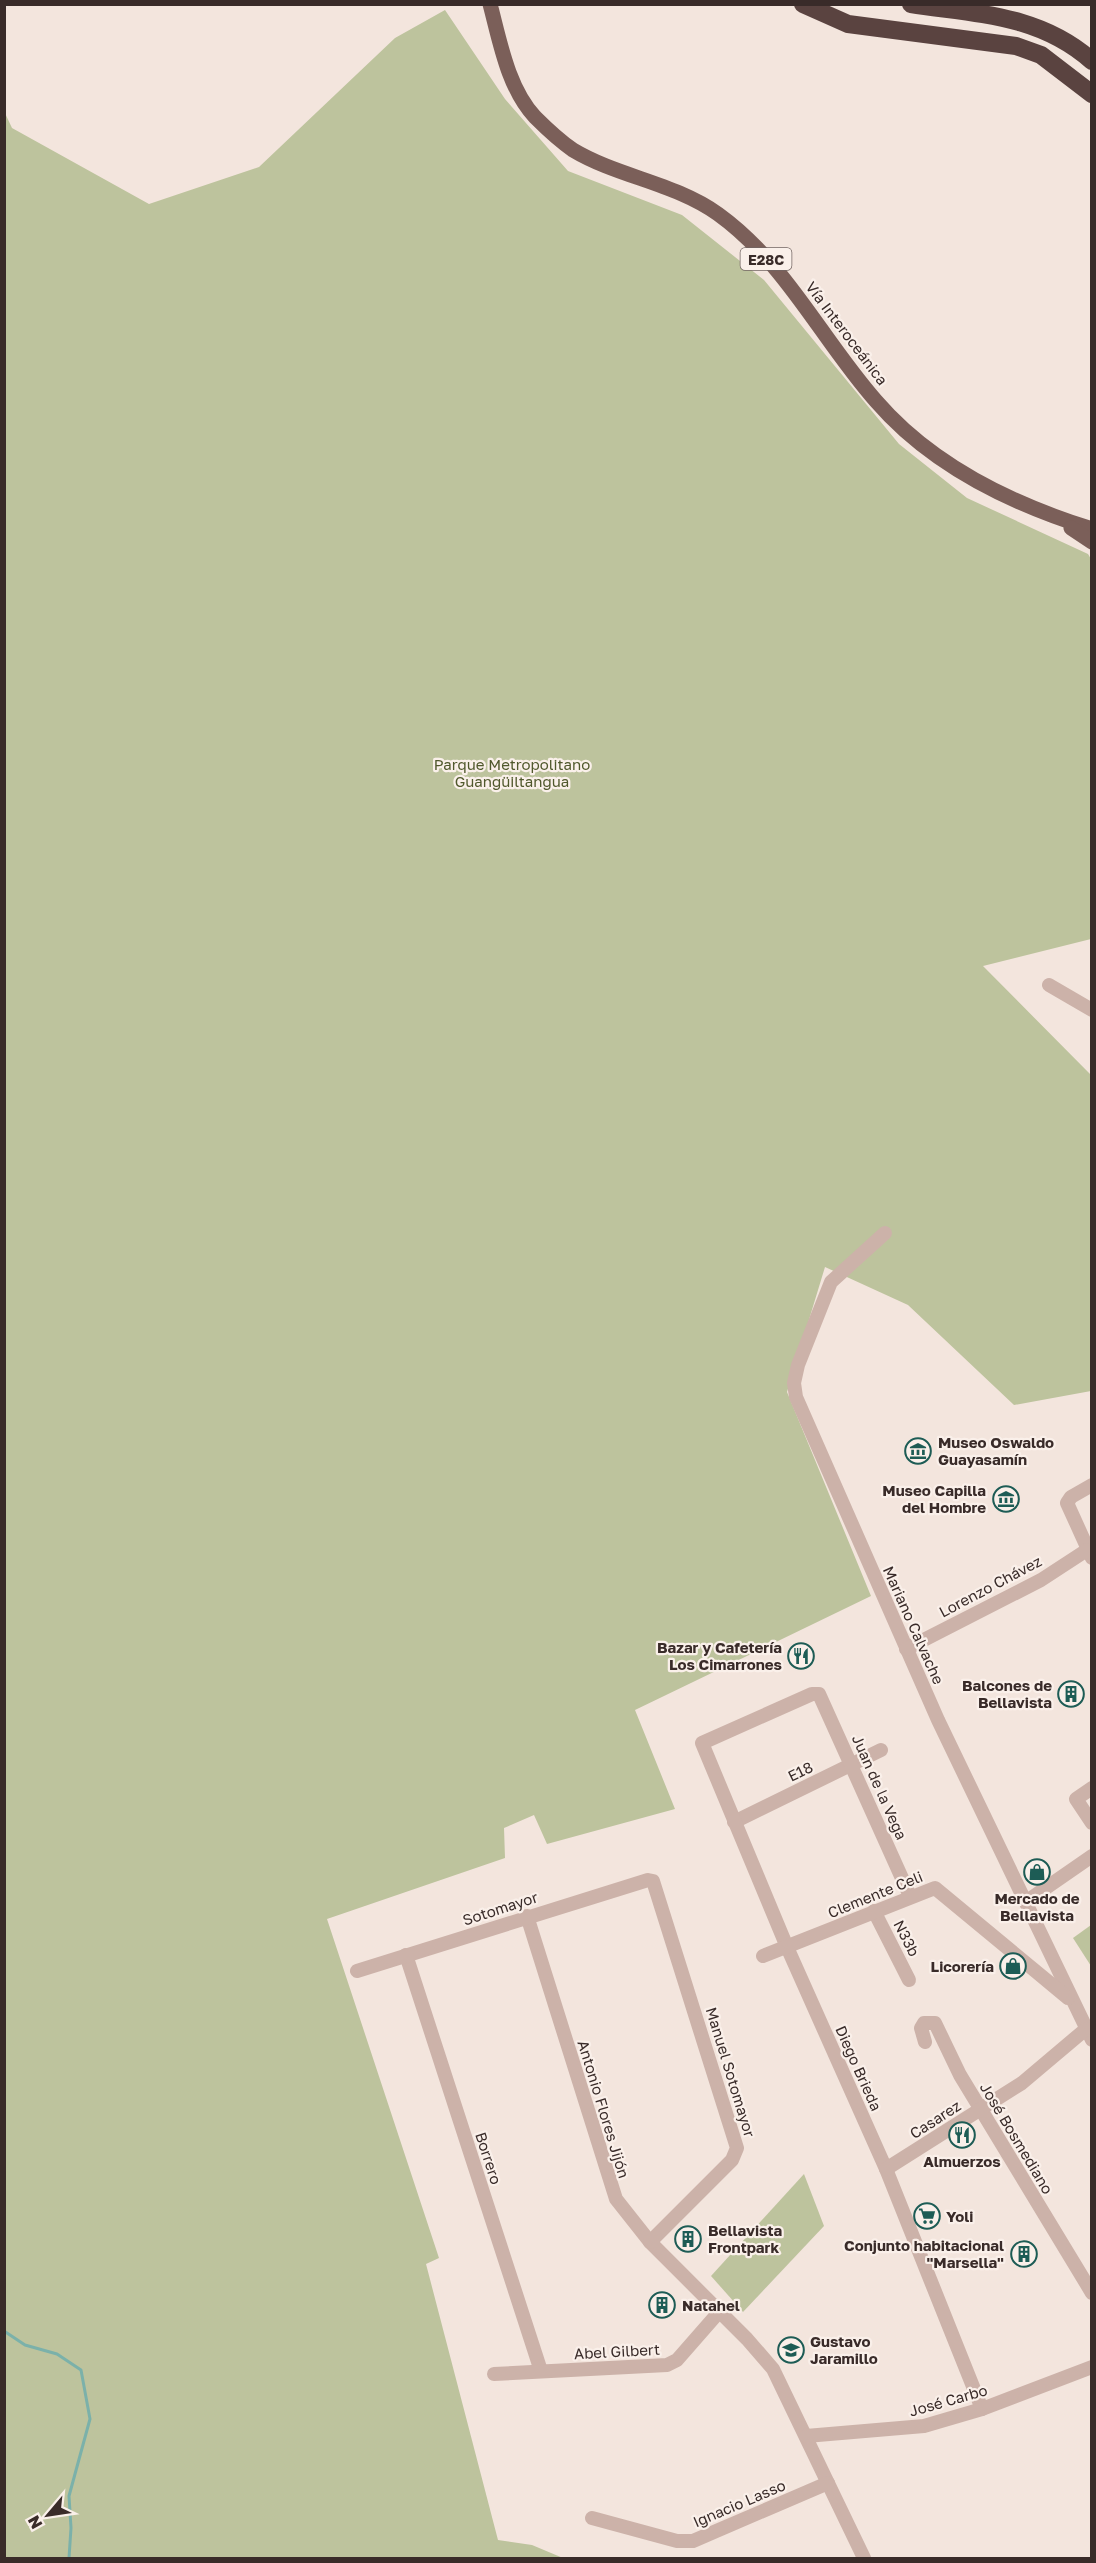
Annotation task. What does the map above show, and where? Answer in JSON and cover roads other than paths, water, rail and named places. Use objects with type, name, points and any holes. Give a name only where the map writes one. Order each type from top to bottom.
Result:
[{"type":"highway","points":[[803,4],[848,24],[1016,46],[1041,55],[1092,94]]},
{"type":"highway","points":[[911,4],[996,15],[1039,29],[1081,52],[1092,61]]},
{"type":"main road","name":"Vía Interoceánica","points":[[490,4],[517,90],[534,116],[548,129],[573,150],[682,194],[718,214],[756,248],[784,278],[875,401],[957,471],[1004,496],[1057,518],[1092,529]]},
{"type":"main road","name":"Vía Interoceánica","points":[[1057,518],[1092,542]]},
{"type":"street","points":[[1049,985],[1092,1010]]},
{"type":"street","name":"Mariano Calvache","points":[[885,1233],[831,1282],[798,1365],[794,1383],[796,1397],[906,1649],[1027,1902],[1071,2001],[1089,2034]]},
{"type":"street","points":[[1089,1554],[1066,1503],[1071,1497],[1092,1485]]},
{"type":"street","name":"Lorenzo Chávez","points":[[906,1649],[1089,1554]]},
{"type":"street","name":"Diego Brieda","points":[[817,1693],[702,1744],[787,1947],[886,2169],[982,2409]]},
{"type":"street","name":"Juan de la Vega","points":[[817,1693],[821,1696],[910,1896]]},
{"type":"street","name":"E18","points":[[734,1822],[881,1750]]},
{"type":"street","points":[[1092,1788],[1076,1799],[1092,1823]]},
{"type":"street","points":[[1027,1902],[1092,1856]]},
{"type":"street","name":"Sotomayor","points":[[357,1971],[648,1880],[654,1883]]},
{"type":"street","name":"Manuel Sotomayor","points":[[650,2242],[732,2160],[737,2148],[654,1883]]},
{"type":"street","name":"Clemente Celi","points":[[763,1956],[910,1896],[931,1888],[938,1889],[1071,2001]]},
{"type":"street","name":"N33b","points":[[874,1911],[909,1980]]},
{"type":"street","name":"Antonio Flores Jijón","points":[[527,1916],[612,2191],[618,2203],[650,2242],[773,2369],[864,2559]]},
{"type":"street","name":"Borrero","points":[[406,1955],[541,2371]]},
{"type":"street","name":"José Bosmediano","points":[[925,2042],[921,2028],[928,2021],[935,2022],[960,2075],[1092,2294]]},
{"type":"street","name":"Casarez","points":[[886,2169],[1022,2083],[1089,2034]]},
{"type":"street","name":"Abel Gilbert","points":[[494,2374],[668,2365],[677,2360],[719,2312]]},
{"type":"street","name":"José Carbo","points":[[806,2436],[914,2428],[982,2409],[1092,2367]]},
{"type":"street","name":"Ignacio Lasso","points":[[592,2518],[677,2541],[693,2541],[828,2483]]},
{"type":"waterway","points":[[4,2331],[25,2345],[57,2354],[81,2370],[90,2419],[69,2496],[71,2528],[69,2558]]},
{"type":"place","name":"Museo Oswaldo Guayasamín","points":[[918,1451]]},
{"type":"place","name":"Museo Capilla del Hombre","points":[[1006,1499]]},
{"type":"place","name":"Bazar y Cafetería Los Cimarrones","points":[[801,1656]]},
{"type":"place","name":"Balcones de Bellavista","points":[[1071,1694]]},
{"type":"place","name":"Mercado de Bellavista","points":[[1037,1872]]},
{"type":"place","name":"Licorería","points":[[1013,1966]]},
{"type":"place","name":"Almuerzos","points":[[962,2135]]},
{"type":"place","name":"Yoli","points":[[927,2216]]},
{"type":"place","name":"Bellavista Frontpark","points":[[688,2239]]},
{"type":"place","name":"Conjunto habitacional \"Marsella\"","points":[[1024,2254]]},
{"type":"place","name":"Natahel","points":[[662,2305]]},
{"type":"place","name":"Gustavo Jaramillo","points":[[791,2350]]},
{"type":"park label","name":"Parque Metropolitano Guangüiltangua","points":[[512,772]]}]
